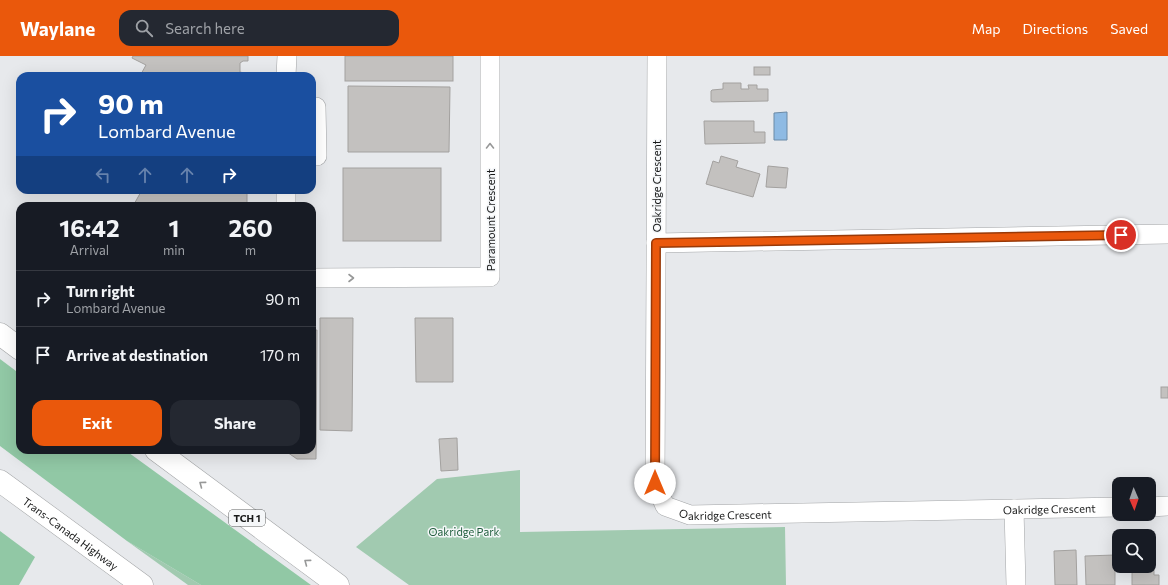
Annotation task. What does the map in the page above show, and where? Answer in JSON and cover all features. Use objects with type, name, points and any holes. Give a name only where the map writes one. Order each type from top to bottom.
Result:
[{"type":"highway","points":[[0,334],[16,346]]},
{"type":"highway","name":"TCH 1","points":[[161,454],[338,585]]},
{"type":"highway","name":"Trans-Canada Highway","points":[[0,481],[142,585]]},
{"type":"street","points":[[286,72],[287,56]]},
{"type":"street","name":"Paramount Crescent","points":[[316,278],[490,277],[490,56]]},
{"type":"street","name":"Oakridge Crescent","points":[[657,56],[655,483],[665,506],[690,515],[1112,507]]},
{"type":"street","points":[[316,107],[316,156]]},
{"type":"street","points":[[656,243],[1168,234]]},
{"type":"street","points":[[1156,507],[1168,506]]},
{"type":"street","points":[[1014,509],[1016,585]]},
{"type":"green space","points":[[0,359],[16,371],[16,454],[131,454],[311,585],[201,585],[127,541],[0,446]]},
{"type":"green space","name":"Oakridge Park","points":[[520,470],[520,532],[785,527],[786,585],[409,585],[356,547],[437,479]]},
{"type":"green space","points":[[0,531],[35,557],[19,585],[0,585]]},
{"type":"green space","points":[[127,541],[201,585],[188,585]]},
{"type":"water","points":[[787,112],[787,140],[774,140],[774,113]]},
{"type":"building","points":[[133,56],[248,56],[248,61],[243,61],[240,63],[240,72],[142,72],[146,65],[132,58]]},
{"type":"building","points":[[345,56],[453,56],[453,81],[345,81]]},
{"type":"building","points":[[754,67],[770,67],[770,75],[754,75]]},
{"type":"building","points":[[723,83],[741,83],[741,89],[749,89],[748,85],[757,85],[757,89],[768,89],[768,101],[711,101],[711,91],[723,89]]},
{"type":"building","points":[[348,86],[450,87],[449,152],[348,152]]},
{"type":"building","points":[[704,121],[754,121],[754,132],[765,132],[765,143],[705,144]]},
{"type":"building","points":[[721,156],[738,161],[736,167],[760,174],[753,197],[706,184],[713,161],[719,163]]},
{"type":"building","points":[[768,166],[788,168],[786,188],[766,187]]},
{"type":"building","points":[[343,168],[441,168],[441,241],[343,241]]},
{"type":"building","points":[[140,194],[247,194],[247,202],[135,202]]},
{"type":"building","points":[[320,318],[353,318],[352,431],[320,430]]},
{"type":"building","points":[[415,318],[453,318],[453,382],[416,382]]},
{"type":"building","points":[[317,330],[316,459],[297,459],[290,454],[316,454]]},
{"type":"building","points":[[1161,387],[1168,387],[1168,398],[1161,398]]},
{"type":"building","points":[[457,438],[458,470],[441,471],[439,439]]},
{"type":"building","points":[[1076,550],[1077,585],[1055,585],[1054,551]]},
{"type":"building","points":[[1112,555],[1112,573],[1115,573],[1115,585],[1086,585],[1085,556]]},
{"type":"building","points":[[1132,573],[1154,573],[1154,575],[1159,575],[1159,585],[1132,585]]},
{"type":"route","points":[[655,483],[656,243],[1121,235]]}]
